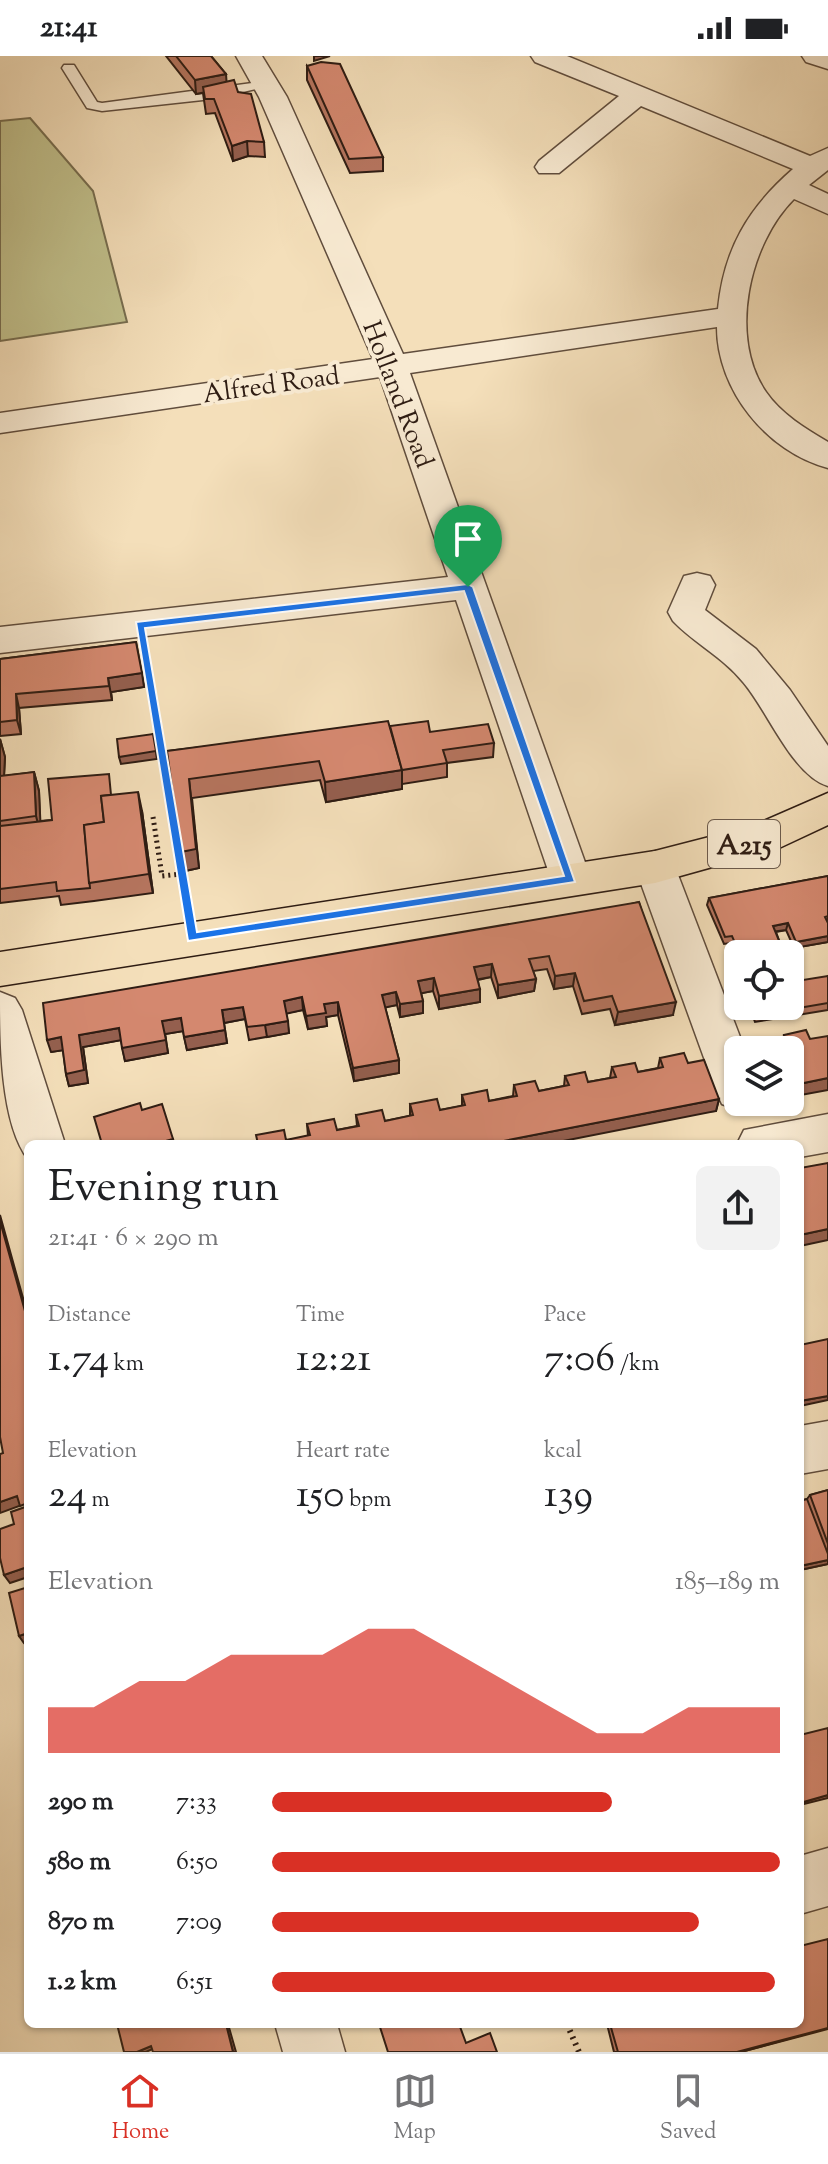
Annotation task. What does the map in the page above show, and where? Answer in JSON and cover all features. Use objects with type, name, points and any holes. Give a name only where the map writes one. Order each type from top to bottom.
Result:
[{"type":"main road","name":"A215","points":[[0,969],[655,867],[763,838],[828,808]]},
{"type":"street","name":"Holland Road","points":[[249,56],[267,85],[392,366],[571,879]]},
{"type":"street","points":[[544,56],[811,170],[828,205]]},
{"type":"street","points":[[815,56],[828,61]]},
{"type":"street","points":[[549,167],[637,95]]},
{"type":"street","points":[[811,170],[761,218],[742,248],[735,269],[732,316],[735,366],[752,397],[777,423],[828,457]]},
{"type":"street","name":"Alfred Road","points":[[0,423],[732,316]]},
{"type":"street","points":[[697,585],[686,612],[701,629],[743,658],[765,685],[806,750],[828,772]]},
{"type":"street","points":[[0,640],[468,587]]},
{"type":"street","points":[[655,867],[724,1053]]},
{"type":"street","points":[[2,1012],[41,1140]]},
{"type":"street","points":[[748,1116],[757,1140]]},
{"type":"street","points":[[784,1140],[828,1133]]},
{"type":"street","points":[[804,1449],[828,1445]]},
{"type":"street","points":[[804,1884],[828,1877]]},
{"type":"street","points":[[307,2028],[314,2052]]},
{"type":"lane","points":[[69,68],[92,105],[102,107],[212,95],[267,85]]},
{"type":"path","points":[[139,625],[192,938]]},
{"type":"path","points":[[153,817],[162,876],[182,873]]},
{"type":"path","points":[[569,2028],[579,2052]]},
{"type":"shaded area","points":[[30,118],[93,191],[127,322],[0,341],[0,121]]},
{"type":"building","points":[[176,56],[211,56],[226,74],[195,80]]},
{"type":"building","points":[[321,62],[340,64],[383,157],[349,159],[307,66]]},
{"type":"building","points":[[234,80],[238,92],[251,94],[264,142],[247,141],[232,146],[214,99],[205,99],[203,87]]},
{"type":"building","points":[[136,642],[142,673],[108,678],[109,686],[16,694],[17,720],[0,722],[0,659]]},
{"type":"building","points":[[388,721],[402,770],[325,782],[319,761],[189,779],[196,849],[181,852],[167,751]]},
{"type":"building","points":[[428,721],[430,732],[488,724],[494,743],[443,750],[447,763],[402,770],[390,726]]},
{"type":"building","points":[[153,734],[156,751],[119,757],[117,739]]},
{"type":"building","points":[[34,772],[36,816],[0,821],[0,776]]},
{"type":"building","points":[[109,774],[111,795],[101,796],[104,822],[84,825],[90,888],[57,891],[56,882],[0,889],[0,826],[52,820],[48,779]]},
{"type":"building","points":[[138,792],[149,874],[89,883],[84,825],[104,822],[101,796]]},
{"type":"building","points":[[828,876],[828,916],[825,917],[828,936],[795,940],[788,923],[773,926],[779,940],[734,940],[732,936],[725,937],[709,898]]},
{"type":"building","points":[[639,902],[676,1002],[618,1012],[612,996],[584,1001],[575,973],[555,976],[549,956],[529,959],[536,979],[498,985],[492,964],[474,967],[480,989],[439,996],[434,978],[418,981],[423,1001],[400,1004],[396,992],[382,995],[399,1060],[353,1068],[338,1002],[324,1004],[326,1013],[306,1016],[302,997],[284,1001],[288,1021],[265,1025],[247,1027],[243,1007],[222,1010],[225,1030],[184,1037],[181,1018],[162,1021],[166,1040],[122,1048],[119,1028],[79,1035],[84,1070],[66,1074],[61,1037],[47,1040],[43,1003]]},
{"type":"building","points":[[828,976],[828,1003],[804,1007],[804,980]]},
{"type":"building","points":[[806,1030],[810,1039],[828,1036],[828,1078],[804,1083],[804,1036],[784,1035]]},
{"type":"building","points":[[684,1053],[688,1063],[704,1060],[719,1099],[509,1140],[286,1140],[310,1135],[307,1124],[334,1119],[337,1130],[359,1126],[356,1115],[382,1110],[385,1121],[413,1115],[410,1104],[437,1099],[440,1110],[465,1105],[462,1095],[487,1090],[489,1101],[517,1096],[514,1085],[535,1081],[539,1091],[569,1085],[565,1076],[585,1072],[588,1082],[616,1077],[612,1067],[635,1063],[638,1072],[655,1069],[663,1067],[660,1058]]},
{"type":"building","points":[[140,1103],[142,1110],[162,1104],[173,1139],[101,1140],[94,1117]]},
{"type":"building","points":[[284,1130],[286,1140],[257,1140],[256,1135]]},
{"type":"building","points":[[828,1163],[828,1229],[804,1234],[804,1167]]},
{"type":"building","points":[[0,1221],[24,1308],[24,1504],[20,1506],[17,1496],[0,1502],[0,1454],[3,1453],[0,1437]]},
{"type":"building","points":[[828,1339],[828,1396],[804,1400],[804,1344]]},
{"type":"building","points":[[828,1490],[828,1544],[810,1495]]},
{"type":"building","points":[[807,1499],[828,1560],[804,1565],[804,1500]]},
{"type":"building","points":[[24,1507],[24,1568],[4,1575],[0,1558],[0,1529],[14,1524],[11,1512]]},
{"type":"building","points":[[24,1588],[24,1634],[19,1636],[9,1593]]},
{"type":"building","points":[[828,1728],[828,1795],[804,1802],[804,1734]]},
{"type":"building","points":[[828,1939],[828,2028],[737,2052],[618,2052],[611,2028],[804,2028],[804,1945]]},
{"type":"building","points":[[118,2028],[227,2028],[233,2052],[153,2052],[151,2046],[137,2052],[124,2052]]},
{"type":"building","points":[[380,2028],[460,2028],[466,2043],[490,2033],[497,2052],[388,2052]]},
{"type":"route","points":[[468,587],[571,879],[192,938],[139,625],[468,587]]}]
